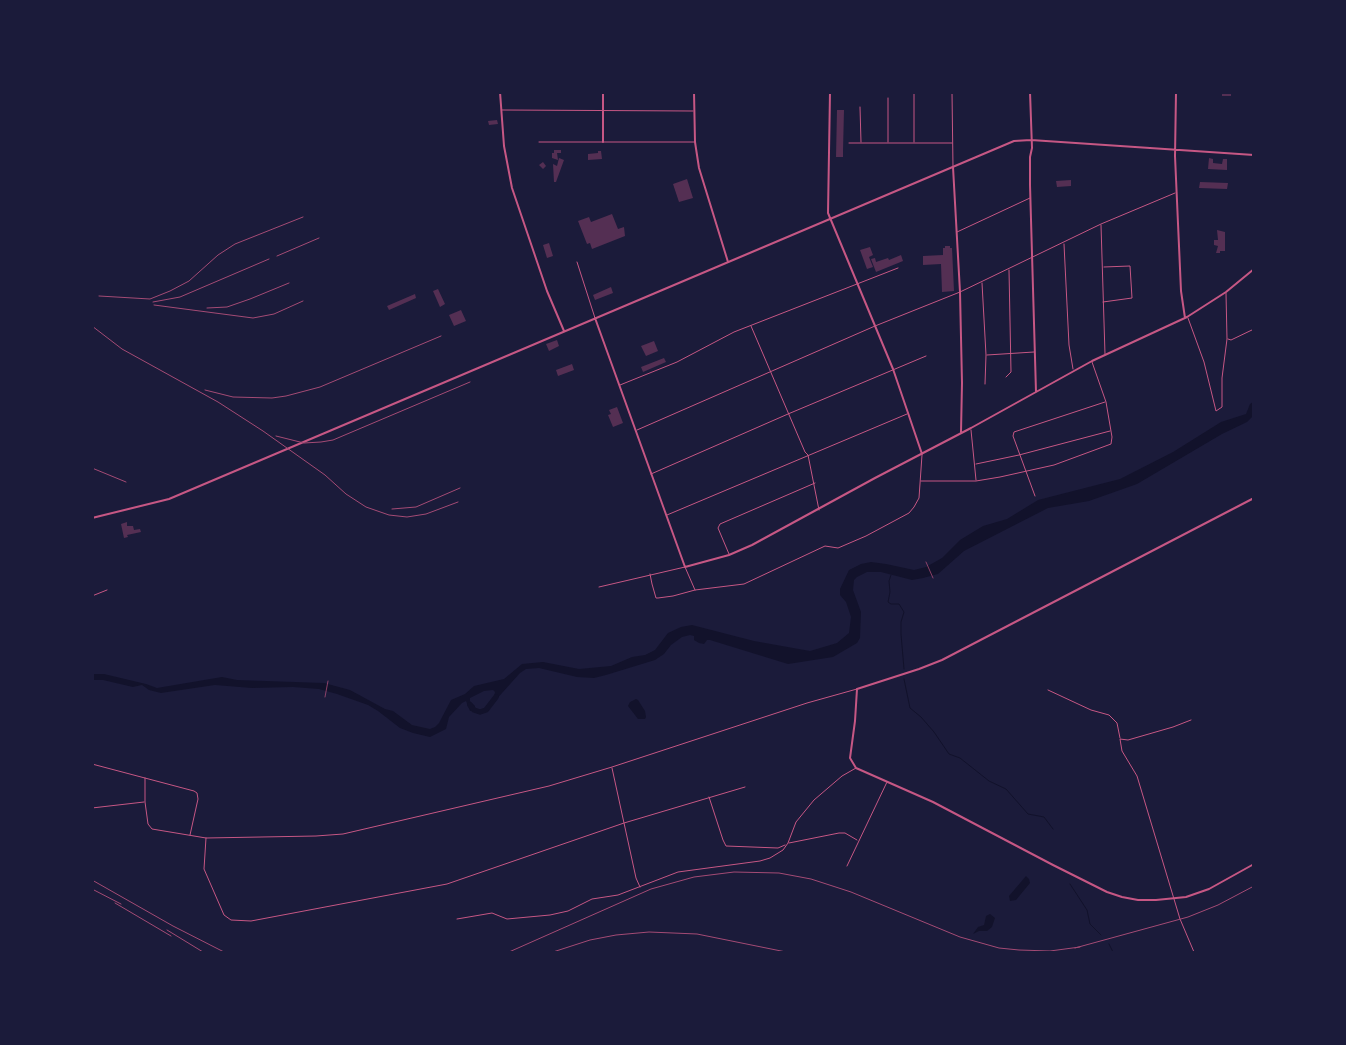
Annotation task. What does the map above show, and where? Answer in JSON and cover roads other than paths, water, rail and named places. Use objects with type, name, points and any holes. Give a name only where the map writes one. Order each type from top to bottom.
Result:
[{"type":"street","points":[[500,92],[504,146],[512,188],[546,291],[564,332]]},
{"type":"street","points":[[603,92],[603,142]]},
{"type":"street","points":[[694,92],[695,142],[699,168],[728,262]]},
{"type":"street","points":[[650,574],[656,598],[695,590],[744,584],[825,546],[838,548],[866,536],[909,513],[919,498],[922,454],[909,413],[828,213],[830,92]]},
{"type":"street","points":[[914,92],[914,143]]},
{"type":"street","points":[[952,92],[952,143],[960,292],[961,433]]},
{"type":"street","points":[[1030,92],[1036,393]]},
{"type":"street","points":[[1176,92],[1175,150],[1180,291],[1186,318],[1204,362],[1216,411],[1222,407],[1222,378],[1227,339],[1226,292]]},
{"type":"street","points":[[888,98],[888,143]]},
{"type":"street","points":[[860,107],[861,142]]},
{"type":"street","points":[[501,110],[694,111]]},
{"type":"street","points":[[92,518],[169,499],[1014,141],[1031,140],[1254,155]]},
{"type":"street","points":[[539,142],[695,142]]},
{"type":"street","points":[[849,143],[952,143]]},
{"type":"street","points":[[635,431],[875,326],[960,292],[1101,224],[1176,193]]},
{"type":"street","points":[[956,232],[1031,197]]},
{"type":"street","points":[[1101,224],[1105,354]]},
{"type":"street","points":[[1064,243],[1069,345],[1074,372]]},
{"type":"street","points":[[577,262],[635,431],[695,590]]},
{"type":"street","points":[[1103,266],[1130,266],[1132,298],[1103,302]]},
{"type":"street","points":[[619,385],[677,362],[734,332],[898,268]]},
{"type":"street","points":[[1006,377],[1011,372],[1009,269]]},
{"type":"street","points":[[599,587],[729,555],[752,545],[1105,354],[1186,318],[1226,292],[1254,270]]},
{"type":"street","points":[[982,282],[986,355],[985,384]]},
{"type":"street","points":[[751,325],[804,452],[808,455],[819,510]]},
{"type":"street","points":[[1227,339],[1231,340],[1254,329]]},
{"type":"street","points":[[986,355],[1034,352]]},
{"type":"street","points":[[651,474],[926,356]]},
{"type":"street","points":[[921,481],[976,481],[1026,472],[1054,465],[1111,444],[1112,437],[1106,402],[1092,361]]},
{"type":"street","points":[[1035,496],[1019,455],[1013,436],[1014,432],[1106,402]]},
{"type":"street","points":[[666,516],[909,413]]},
{"type":"street","points":[[971,428],[976,464],[976,481]]},
{"type":"street","points":[[976,464],[1019,455],[1111,430]]},
{"type":"street","points":[[729,555],[718,528],[720,524],[815,483]]},
{"type":"street","points":[[145,778],[145,802],[150,827],[206,838],[343,834],[531,791],[919,669],[959,652],[1098,577],[1254,498]]},
{"type":"street","points":[[92,596],[107,590]]},
{"type":"street","points":[[856,689],[854,730],[850,758],[856,768],[933,802],[1107,892],[1138,900],[1175,898],[1199,893],[1254,864]]},
{"type":"street","points":[[1048,690],[1091,710],[1106,714],[1117,723],[1122,751],[1137,776],[1180,919],[1194,952]]},
{"type":"street","points":[[1120,739],[1128,740],[1173,728],[1192,720]]},
{"type":"street","points":[[92,764],[197,793],[198,799],[190,835]]},
{"type":"street","points":[[612,767],[636,878],[640,887]]},
{"type":"street","points":[[458,919],[492,913],[507,919],[550,915],[568,911],[592,899],[618,895],[678,872],[760,861],[776,855],[788,843],[796,822],[814,800],[842,776],[856,768]]},
{"type":"street","points":[[847,866],[888,781]]},
{"type":"street","points":[[206,838],[204,869],[224,915],[231,920],[251,921],[447,884],[624,823],[745,787]]},
{"type":"street","points":[[709,797],[726,846],[778,848],[786,845]]},
{"type":"street","points":[[92,808],[145,802]]},
{"type":"street","points":[[788,843],[839,833],[850,836],[858,841]]},
{"type":"waterway","points":[[891,575],[888,602],[899,604],[904,612],[901,622],[904,669]]},
{"type":"waterway","points":[[904,679],[910,708],[934,732],[949,754],[960,758],[989,781],[1006,789],[1028,814],[1044,817],[1053,829]]},
{"type":"waterway","points":[[470,705],[474,710],[480,712],[486,710],[496,697]]},
{"type":"waterway","points":[[1070,884],[1087,910],[1090,924],[1101,935]]},
{"type":"waterway","points":[[1109,944],[1113,952]]},
{"type":"railway","points":[[99,296],[150,299],[189,281],[218,255],[235,244],[303,217]]},
{"type":"railway","points":[[277,256],[319,238]]},
{"type":"railway","points":[[153,302],[180,297],[269,259]]},
{"type":"railway","points":[[207,308],[227,307],[289,283]]},
{"type":"railway","points":[[154,305],[253,318],[274,314],[303,301]]},
{"type":"railway","points":[[92,326],[122,349],[218,402],[263,431],[366,507],[389,515],[407,517],[426,514],[458,502]]},
{"type":"railway","points":[[205,390],[233,397],[272,398],[286,396],[320,387],[441,336]]},
{"type":"railway","points":[[276,436],[304,443],[333,440],[470,382]]},
{"type":"railway","points":[[92,468],[126,482]]},
{"type":"railway","points":[[392,509],[416,507],[460,488]]},
{"type":"railway","points":[[509,952],[651,889],[694,877],[734,872],[779,873],[811,879],[851,892],[960,937],[999,948],[1050,951],[1080,947]]},
{"type":"railway","points":[[92,880],[173,926],[224,952]]},
{"type":"railway","points":[[1075,948],[1188,917],[1218,905],[1254,886]]},
{"type":"railway","points":[[92,889],[121,904]]},
{"type":"railway","points":[[115,903],[171,936]]},
{"type":"railway","points":[[167,930],[203,952]]},
{"type":"railway","points":[[553,952],[590,940],[649,932],[697,934],[786,952]]}]
